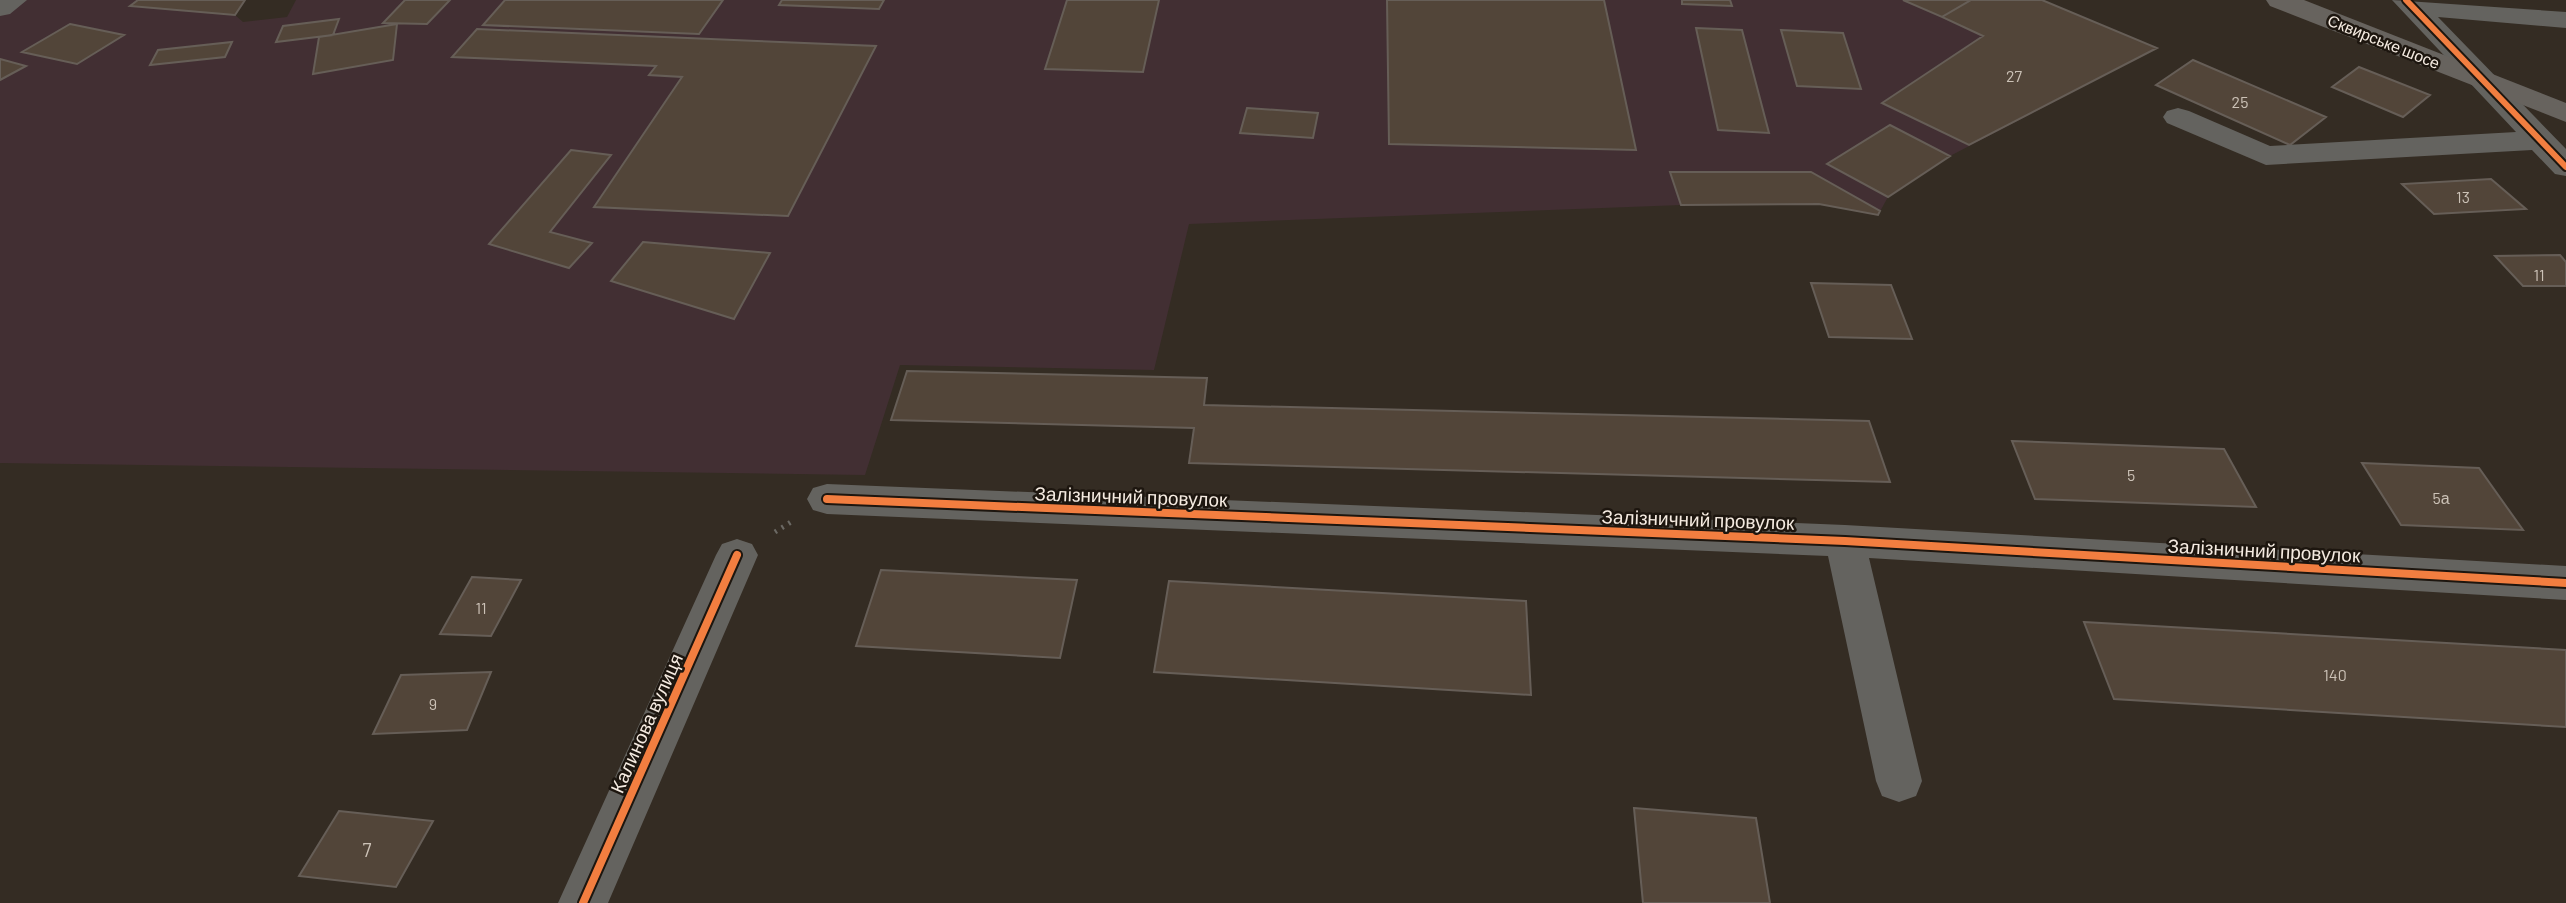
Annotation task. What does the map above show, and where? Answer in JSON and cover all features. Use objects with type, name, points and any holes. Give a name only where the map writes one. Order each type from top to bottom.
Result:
[{"type":"main road","name":"Сквирське шосе","points":[[2280,0],[2566,113]]},
{"type":"street","points":[[0,8],[12,0]]},
{"type":"street","points":[[2409,3],[2566,167]]},
{"type":"street","points":[[2409,3],[2566,20]]},
{"type":"street","points":[[2178,117],[2266,156],[2540,139]]},
{"type":"street","name":"Залізничний провулок","points":[[827,499],[1845,541],[2566,583]]},
{"type":"street","points":[[1845,541],[1899,781]]},
{"type":"street","name":"Калинова вулиця","points":[[583,903],[737,555]]},
{"type":"path","points":[[737,555],[827,499]]},
{"type":"shaded area","points":[[0,0],[245,0],[235,15],[243,22],[287,17],[296,0],[2042,0],[2157,48],[1950,156],[1888,197],[1878,215],[1819,204],[1681,205],[1189,224],[1154,370],[900,365],[865,475],[0,463]]},
{"type":"building","points":[[138,0],[245,0],[235,15],[130,6]]},
{"type":"building","points":[[405,0],[450,0],[427,24],[383,23]]},
{"type":"building","points":[[505,0],[723,0],[699,34],[483,25]]},
{"type":"building","points":[[782,0],[884,0],[879,9],[779,5]]},
{"type":"building","points":[[1067,0],[1159,0],[1143,72],[1045,69]]},
{"type":"building","points":[[1387,0],[1604,0],[1636,150],[1389,144]]},
{"type":"building","points":[[1682,0],[1730,0],[1732,6],[1682,4]]},
{"type":"building","points":[[1903,0],[1971,0],[1942,17]]},
{"type":"building","points":[[1971,0],[2042,0],[2157,48],[1969,145],[1882,103],[1983,36],[1942,17]]},
{"type":"building","points":[[339,19],[333,35],[276,42],[283,26]]},
{"type":"building","points":[[70,24],[124,35],[77,64],[22,52]]},
{"type":"building","points":[[397,24],[393,60],[313,74],[319,37]]},
{"type":"building","points":[[1696,28],[1742,30],[1769,133],[1718,130]]},
{"type":"building","points":[[477,29],[876,46],[788,216],[594,207],[682,77],[649,75],[656,66],[452,57]]},
{"type":"building","points":[[1781,30],[1843,33],[1861,89],[1797,86]]},
{"type":"building","points":[[232,42],[225,57],[150,65],[158,50]]},
{"type":"building","points":[[0,59],[26,66],[0,80]]},
{"type":"building","points":[[2193,60],[2326,117],[2290,145],[2156,85]]},
{"type":"building","points":[[2359,67],[2430,95],[2403,117],[2332,87]]},
{"type":"building","points":[[1247,108],[1318,113],[1313,138],[1240,133]]},
{"type":"building","points":[[1890,125],[1950,156],[1888,197],[1827,164]]},
{"type":"building","points":[[571,150],[611,155],[550,232],[592,243],[569,268],[489,244]]},
{"type":"building","points":[[1670,172],[1811,172],[1880,211],[1878,215],[1819,204],[1681,205]]},
{"type":"building","points":[[2491,179],[2526,209],[2434,214],[2402,184]]},
{"type":"building","points":[[643,242],[770,253],[734,319],[611,281]]},
{"type":"building","points":[[2560,255],[2566,262],[2566,286],[2523,286],[2495,256]]},
{"type":"building","points":[[1811,283],[1891,285],[1912,339],[1829,337]]},
{"type":"building","points":[[907,371],[1207,378],[1204,405],[1869,421],[1890,482],[1189,463],[1194,428],[891,420]]},
{"type":"building","points":[[2012,441],[2224,449],[2256,507],[2035,499]]},
{"type":"building","points":[[2362,463],[2479,468],[2523,530],[2401,525]]},
{"type":"building","points":[[881,570],[1077,580],[1060,658],[856,646]]},
{"type":"building","points":[[472,577],[521,580],[491,636],[440,634]]},
{"type":"building","points":[[1169,581],[1526,601],[1531,695],[1154,672]]},
{"type":"building","points":[[2084,622],[2566,650],[2566,727],[2114,699]]},
{"type":"building","points":[[491,672],[467,730],[373,734],[401,675]]},
{"type":"building","points":[[1634,808],[1756,818],[1770,903],[1643,903]]},
{"type":"building","points":[[339,811],[433,821],[396,887],[299,876]]},
{"type":"cycle path","points":[[2406,0],[2566,167]]},
{"type":"cycle path","points":[[827,499],[1845,541],[2566,583]]},
{"type":"cycle path","points":[[583,903],[737,555]]}]
